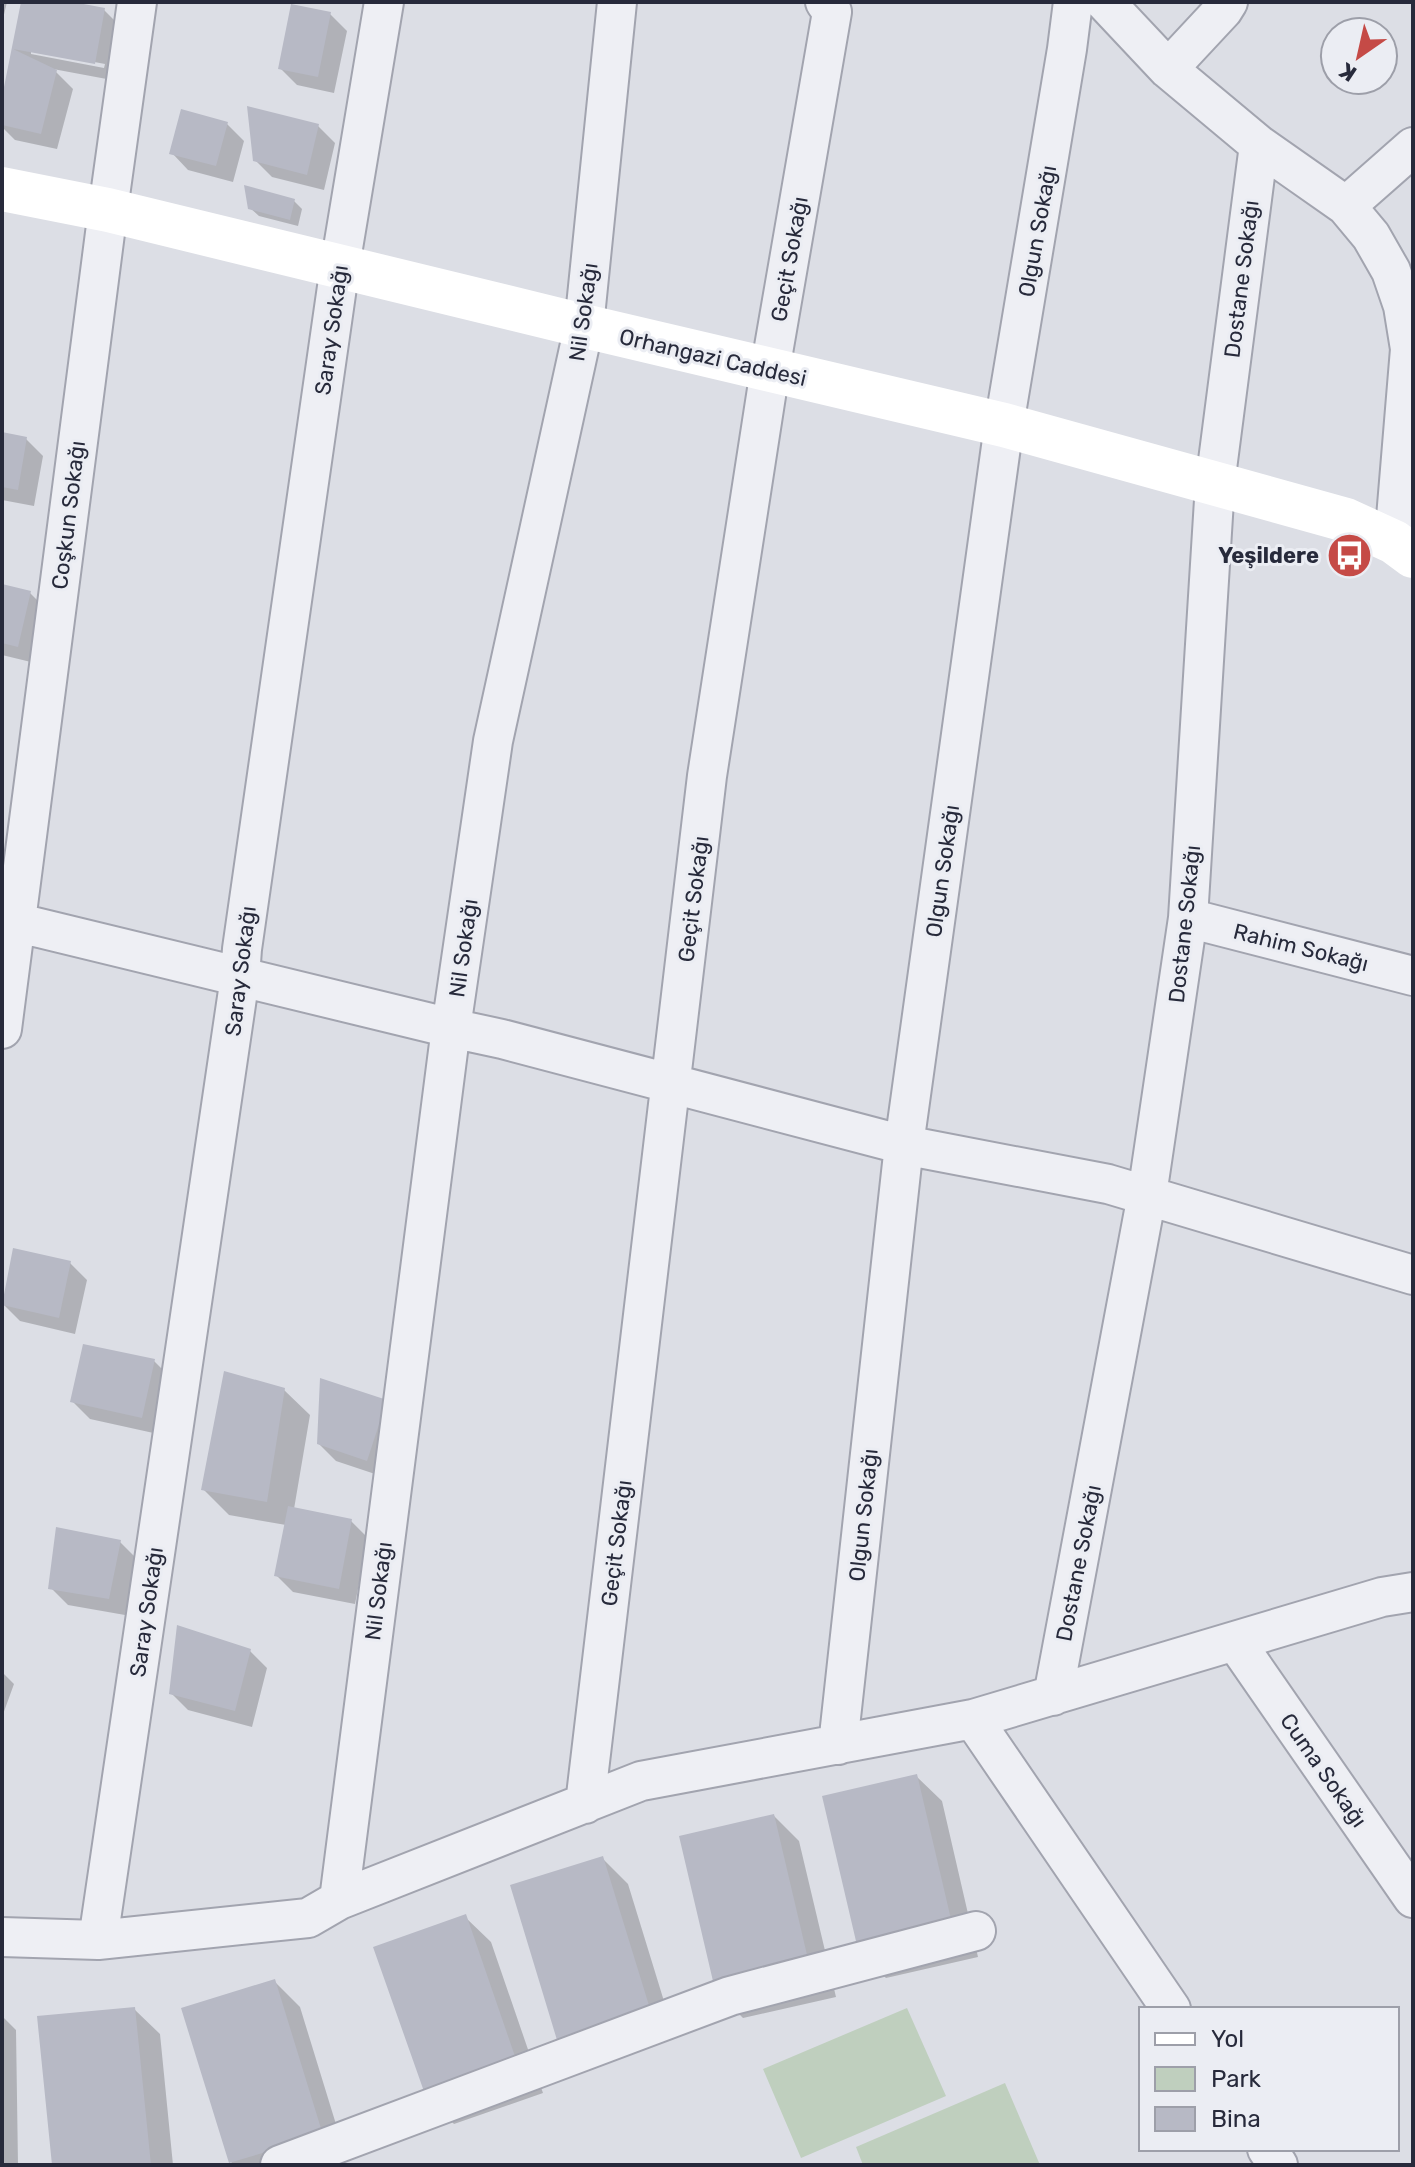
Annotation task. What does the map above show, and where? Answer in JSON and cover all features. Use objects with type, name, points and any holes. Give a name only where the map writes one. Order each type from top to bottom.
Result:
[{"type":"street","name":"Coşkun Sokağı","points":[[2,1029],[9,921],[137,2]]},
{"type":"street","name":"Saray Sokağı","points":[[98,1940],[240,977],[340,266],[384,2]]},
{"type":"street","name":"Nil Sokağı","points":[[339,1900],[451,1028],[493,741],[584,326],[617,2]]},
{"type":"street","name":"Geçit Sokağı","points":[[585,1804],[707,776],[770,370],[832,12],[825,2]]},
{"type":"street","name":"Olgun Sokağı","points":[[838,1745],[904,1145],[1004,425],[1073,2]]},
{"type":"street","points":[[1105,2],[1168,69],[1259,145],[1346,206],[1371,236],[1391,271],[1403,306],[1410,349],[1404,549]]},
{"type":"street","points":[[1168,69],[1228,2]]},
{"type":"street","name":"Dostane Sokağı","points":[[1053,1696],[1147,1195],[1188,918],[1215,484],[1259,145]]},
{"type":"street","points":[[1346,206],[1413,147]]},
{"type":"street","name":"Orhangazi Caddesi","points":[[2,189],[108,210],[1004,425],[1346,520],[1404,549]]},
{"type":"street","name":"Rahim Sokağı","points":[[1188,918],[1413,976]]},
{"type":"street","points":[[9,921],[502,1039],[904,1145],[1108,1184],[1413,1275]]},
{"type":"street","points":[[2,1937],[98,1940],[308,1918],[339,1900],[641,1781],[973,1719],[1382,1597],[1413,1592]]},
{"type":"street","name":"Cuma Sokağı","points":[[1235,1641],[1413,1898]]},
{"type":"street","points":[[973,1719],[1170,2007]]},
{"type":"street","points":[[280,2165],[730,1996],[976,1931]]},
{"type":"green space","points":[[907,2008],[946,2096],[801,2158],[763,2069]]},
{"type":"green space","points":[[1005,2083],[1040,2165],[863,2165],[856,2147]]},
{"type":"building","points":[[21,2],[73,2],[105,8],[95,64],[13,49],[57,70],[41,134],[2,125],[2,97]]},
{"type":"building","points":[[291,4],[331,12],[318,77],[278,69]]},
{"type":"building","points":[[247,106],[319,124],[307,175],[253,161]]},
{"type":"building","points":[[181,109],[228,122],[216,166],[169,154]]},
{"type":"building","points":[[244,185],[295,199],[290,220],[248,209]]},
{"type":"building","points":[[2,432],[27,437],[18,490],[2,487]]},
{"type":"building","points":[[2,584],[31,591],[18,647],[2,643]]},
{"type":"building","points":[[13,1248],[71,1261],[59,1318],[2,1305]]},
{"type":"building","points":[[83,1344],[155,1359],[142,1418],[70,1402]]},
{"type":"building","points":[[224,1371],[285,1388],[267,1502],[201,1490]]},
{"type":"building","points":[[320,1378],[387,1400],[367,1461],[317,1444]]},
{"type":"building","points":[[288,1506],[352,1519],[339,1589],[274,1576]]},
{"type":"building","points":[[56,1527],[121,1540],[109,1599],[48,1589]]},
{"type":"building","points":[[177,1625],[251,1649],[235,1711],[169,1694]]},
{"type":"building","points":[[917,1774],[954,1932],[859,1954],[822,1796]]},
{"type":"building","points":[[774,1814],[811,1972],[716,1994],[679,1836]]},
{"type":"building","points":[[603,1856],[651,2012],[557,2040],[510,1885]]},
{"type":"building","points":[[466,1914],[519,2068],[427,2100],[373,1947]]},
{"type":"building","points":[[275,1979],[323,2135],[229,2163],[181,2008]]},
{"type":"building","points":[[135,2007],[151,2165],[52,2165],[37,2016]]},
{"type":"place","name":"Yeşildere","points":[[1350,555]]}]
